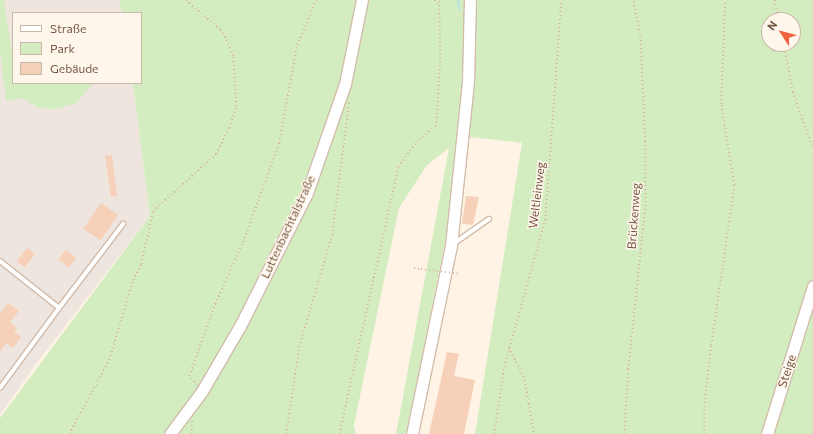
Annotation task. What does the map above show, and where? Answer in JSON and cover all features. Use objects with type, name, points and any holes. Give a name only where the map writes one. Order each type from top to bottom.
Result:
[{"type":"street","name":"Luttenbachtalstraße","points":[[170,434],[202,391],[240,326],[307,193],[345,84],[362,0]]},
{"type":"street","points":[[412,434],[451,246],[468,81],[470,0]]},
{"type":"street","name":"Steige","points":[[767,434],[813,286]]},
{"type":"lane","points":[[451,246],[489,219]]},
{"type":"lane","points":[[0,388],[124,224]]},
{"type":"lane","points":[[0,261],[59,308]]},
{"type":"path","points":[[69,434],[109,360],[133,280],[141,264],[153,211],[216,154],[229,128],[236,106],[233,56],[227,40],[216,25],[185,0]]},
{"type":"path","points":[[202,391],[189,376],[215,304],[243,242],[278,143],[297,46],[316,0]]},
{"type":"path","points":[[435,0],[439,5]]},
{"type":"path","points":[[339,434],[398,167],[416,142],[436,126],[440,58],[439,0]]},
{"type":"path","name":"Weltleinweg","points":[[494,434],[504,367],[545,220],[561,0]]},
{"type":"path","name":"Brückenweg","points":[[624,434],[628,368],[645,206],[645,141],[640,34],[633,0]]},
{"type":"path","points":[[704,434],[707,383],[734,185],[721,104],[725,0]]},
{"type":"path","points":[[775,0],[777,12]]},
{"type":"path","points":[[786,52],[793,92],[813,148]]},
{"type":"path","points":[[286,434],[299,347],[332,235],[342,137],[348,119],[349,92],[345,84]]},
{"type":"path","points":[[414,268],[461,274]]},
{"type":"path","points":[[510,348],[525,380],[534,434]]},
{"type":"shaded area","points":[[0,0],[119,0],[122,12],[12,12],[12,84],[133,84],[150,216],[36,364],[0,415]]},
{"type":"green space","points":[[0,0],[4,0],[12,53],[12,84],[92,84],[76,103],[55,109],[39,108],[22,98],[6,101],[0,52]]},
{"type":"green space","points":[[119,0],[813,0],[813,434],[475,434],[522,143],[471,137],[459,143],[451,213],[406,434],[396,434],[449,148],[427,165],[399,208],[354,425],[356,434],[0,434],[0,418],[150,216],[133,84],[142,84],[142,12],[122,12]]},
{"type":"building","points":[[112,155],[117,196],[111,197],[105,156]]},
{"type":"building","points":[[466,196],[479,197],[473,225],[462,224]]},
{"type":"building","points":[[101,203],[118,215],[100,240],[83,228]]},
{"type":"building","points":[[27,248],[35,254],[25,268],[17,262]]},
{"type":"building","points":[[66,250],[76,258],[69,268],[58,259]]},
{"type":"building","points":[[8,303],[19,311],[10,322],[17,328],[14,332],[21,337],[13,348],[6,343],[0,352],[0,314]]},
{"type":"building","points":[[447,352],[459,354],[454,376],[475,380],[464,434],[429,434]]},
{"type":"waterway","points":[[458,0],[459,9]]}]
